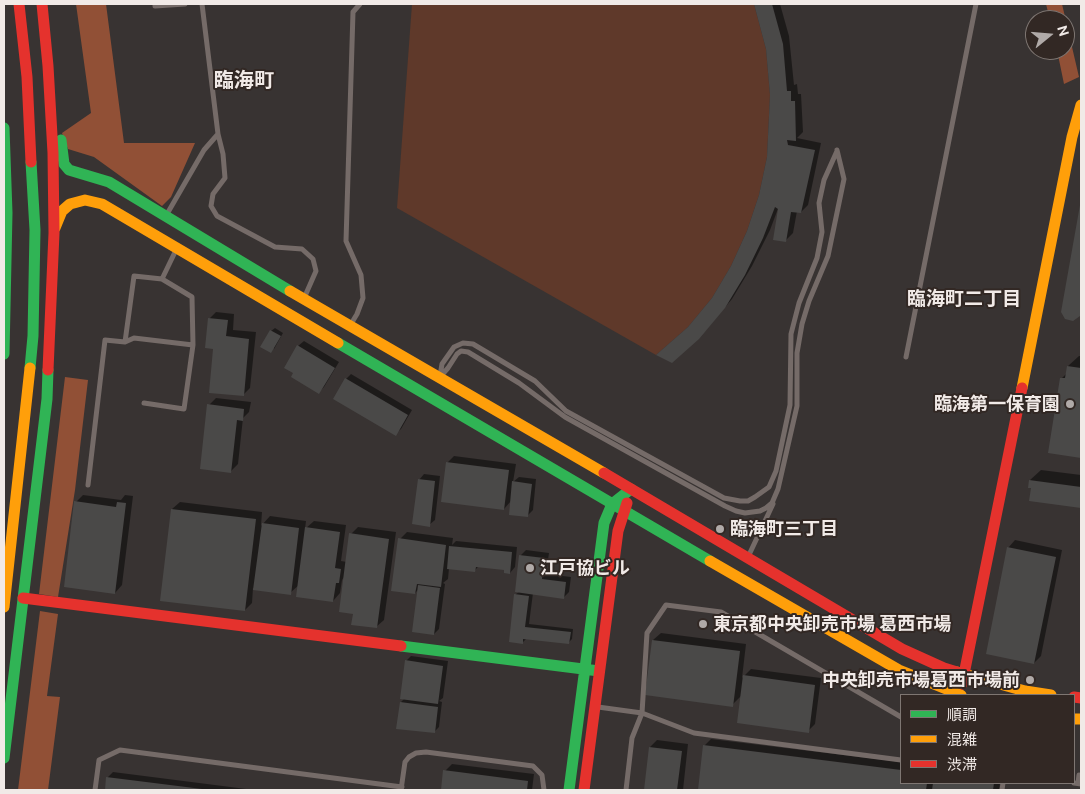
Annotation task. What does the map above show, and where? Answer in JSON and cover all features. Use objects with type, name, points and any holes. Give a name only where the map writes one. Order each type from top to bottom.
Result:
[{"type":"main road","points":[[4,607],[28,396],[35,230],[27,77],[19,4]]},
{"type":"main road","points":[[4,758],[47,399],[54,233],[53,153],[42,4]]},
{"type":"main road","points":[[48,66],[59,116],[62,156],[64,164],[69,170],[109,182],[349,326],[440,377],[902,649],[944,668],[1025,691],[1044,694]]},
{"type":"main road","points":[[960,694],[1076,115],[1081,105]]},
{"type":"main road","points":[[4,128],[7,213],[4,354]]},
{"type":"main road","points":[[54,233],[56,220],[70,204],[86,200],[102,204],[625,512],[899,670],[958,694]]},
{"type":"main road","points":[[144,229],[156,210]]},
{"type":"main road","points":[[177,248],[188,230]]},
{"type":"main road","points":[[431,397],[440,377]]},
{"type":"main road","points":[[570,790],[604,523],[612,504],[631,489]]},
{"type":"main road","points":[[584,790],[618,531],[631,489]]},
{"type":"main road","points":[[24,598],[599,671]]},
{"type":"lane","points":[[154,4],[155,6],[185,4]]},
{"type":"lane","points":[[202,4],[225,178],[213,194],[211,206],[217,216],[275,247],[302,249],[312,258],[316,271],[304,299]]},
{"type":"lane","points":[[349,326],[357,314],[363,298],[361,275],[346,241],[352,4]]},
{"type":"lane","points":[[353,12],[360,4]]},
{"type":"lane","points":[[906,357],[976,4]]},
{"type":"lane","points":[[166,216],[204,150],[218,134]]},
{"type":"lane","points":[[440,377],[442,364],[454,347],[463,343],[473,344],[535,381],[566,411],[715,494],[730,501],[748,501],[755,497],[769,487],[776,471],[790,405],[791,334],[799,303],[817,258],[822,232],[819,202],[824,180],[837,150],[844,180],[828,256],[809,301],[802,324],[797,358],[797,406],[776,496],[747,558]]},
{"type":"lane","points":[[162,279],[177,248]]},
{"type":"lane","points":[[125,342],[134,276],[162,279],[192,297],[193,345],[184,409],[144,403]]},
{"type":"lane","points":[[88,486],[105,340],[125,342],[134,338],[193,345]]},
{"type":"lane","points":[[440,377],[457,354],[461,351],[468,352],[519,382],[565,417],[736,511],[745,513],[760,511],[772,503],[776,496]]},
{"type":"lane","points":[[626,790],[632,738],[642,713],[647,633],[666,605],[721,612],[900,716]]},
{"type":"lane","points":[[594,707],[642,713],[694,733],[900,760]]},
{"type":"lane","points":[[95,790],[99,760],[120,750],[401,788],[405,762],[416,753],[426,752],[533,766],[542,775],[544,790]]},
{"type":"lane","points":[[1078,783],[1079,775]]},
{"type":"shaded area","points":[[76,4],[106,4],[124,143],[195,143],[171,197],[162,206],[94,157],[68,149],[62,133],[91,113]]},
{"type":"shaded area","points":[[412,4],[754,4],[766,49],[770,95],[767,157],[759,195],[747,231],[731,266],[712,298],[688,327],[656,355],[397,208]]},
{"type":"shaded area","points":[[1046,4],[1062,4],[1063,10],[1048,10]]},
{"type":"shaded area","points":[[1059,60],[1075,60],[1079,77],[1064,84]]},
{"type":"shaded area","points":[[65,377],[88,380],[75,490],[58,597],[39,594]]},
{"type":"shaded area","points":[[40,611],[58,614],[47,696],[60,697],[48,790],[18,790]]},
{"type":"building","points":[[754,4],[772,4],[783,44],[787,91],[791,91],[791,101],[795,101],[796,141],[787,140],[788,145],[815,150],[801,213],[791,212],[786,242],[773,240],[778,209],[775,207],[763,238],[745,275],[725,308],[699,339],[672,363],[656,355],[688,327],[712,298],[731,266],[747,231],[759,195],[767,157],[770,95],[766,49]]},
{"type":"building","points":[[1080,205],[1081,312],[1080,316],[1073,321],[1065,319],[1061,312]]},
{"type":"building","points":[[208,318],[228,320],[226,336],[249,339],[244,396],[209,393],[213,349],[205,348]]},
{"type":"building","points":[[270,330],[281,336],[271,353],[260,347]]},
{"type":"building","points":[[297,345],[335,368],[319,394],[291,377],[293,373],[284,368]]},
{"type":"building","points":[[1067,366],[1081,368],[1081,458],[1048,453],[1060,378],[1065,378]]},
{"type":"building","points":[[345,378],[408,415],[396,436],[333,399]]},
{"type":"building","points":[[207,404],[244,409],[243,421],[237,420],[231,473],[200,469]]},
{"type":"building","points":[[446,462],[509,470],[504,510],[441,502]]},
{"type":"building","points":[[418,479],[435,481],[430,527],[412,524]]},
{"type":"building","points":[[1029,480],[1081,487],[1081,508],[1029,501],[1031,488],[1028,488]]},
{"type":"building","points":[[512,481],[532,484],[528,517],[509,515]]},
{"type":"building","points":[[74,501],[116,507],[117,502],[126,503],[115,594],[64,587]]},
{"type":"building","points":[[171,509],[256,519],[245,611],[160,601]]},
{"type":"building","points":[[262,523],[299,528],[291,595],[253,590]]},
{"type":"building","points":[[305,527],[340,532],[335,568],[341,569],[339,583],[336,583],[333,602],[296,597]]},
{"type":"building","points":[[349,533],[389,539],[377,628],[351,625],[353,614],[339,612]]},
{"type":"building","points":[[398,538],[446,545],[441,587],[417,584],[415,594],[391,591]]},
{"type":"building","points":[[449,546],[512,552],[510,574],[504,573],[504,570],[476,567],[475,572],[447,569]]},
{"type":"building","points":[[1007,547],[1056,557],[1034,664],[986,654]]},
{"type":"building","name":"江戸協ビル","points":[[519,555],[544,558],[542,579],[566,582],[564,599],[515,592]]},
{"type":"building","points":[[418,585],[440,588],[434,635],[412,632]]},
{"type":"building","points":[[514,594],[529,596],[525,627],[571,632],[569,644],[523,639],[523,644],[509,642]]},
{"type":"building","points":[[652,640],[740,651],[733,707],[645,695]]},
{"type":"building","points":[[405,660],[443,666],[438,704],[400,699]]},
{"type":"building","points":[[743,675],[815,685],[809,733],[737,723]]},
{"type":"building","points":[[400,702],[438,707],[435,733],[396,729]]},
{"type":"building","points":[[703,745],[900,770],[900,784],[927,784],[926,790],[698,790]]},
{"type":"building","points":[[649,747],[682,751],[677,790],[644,790]]},
{"type":"building","points":[[443,770],[528,781],[527,790],[441,790]]},
{"type":"building","points":[[106,777],[202,789],[202,790],[105,790]]},
{"type":"building","points":[[933,784],[994,784],[993,790],[932,790]]},
{"type":"traffic: fast","points":[[4,128],[7,213],[4,354]]},
{"type":"traffic: fast","points":[[61,140],[64,164],[69,170],[109,182],[290,291]]},
{"type":"traffic: fast","points":[[30,368],[33,336],[35,230],[31,162]]},
{"type":"traffic: fast","points":[[338,343],[710,561]]},
{"type":"traffic: fast","points":[[4,758],[47,399],[48,370]]},
{"type":"traffic: fast","points":[[569,790],[604,523],[612,504],[631,489]]},
{"type":"traffic: fast","points":[[401,646],[599,671]]},
{"type":"traffic: slow","points":[[1022,388],[1072,137],[1081,105]]},
{"type":"traffic: slow","points":[[55,228],[62,211],[70,204],[85,200],[102,204],[338,343]]},
{"type":"traffic: slow","points":[[290,291],[604,473]]},
{"type":"traffic: slow","points":[[4,607],[30,368]]},
{"type":"traffic: slow","points":[[710,561],[899,670],[959,694]]},
{"type":"traffic: slow","points":[[957,672],[1025,691],[1044,694]]},
{"type":"traffic: slow","points":[[1075,719],[1081,719]]},
{"type":"traffic: jam","points":[[19,4],[27,77],[31,162]]},
{"type":"traffic: jam","points":[[42,4],[53,153],[54,233],[48,370]]},
{"type":"traffic: jam","points":[[962,684],[1022,388]]},
{"type":"traffic: jam","points":[[604,473],[902,649],[957,672]]},
{"type":"traffic: jam","points":[[584,790],[618,531],[627,503]]},
{"type":"traffic: jam","points":[[23,598],[401,646]]},
{"type":"traffic: jam","points":[[1075,697],[1081,698]]},
{"type":"place","name":"臨海第一保育園","points":[[1070,404]]},
{"type":"place","name":"臨海町三丁目","points":[[720,529]]},
{"type":"place","name":"江戸協ビル","points":[[530,568]]},
{"type":"place","name":"東京都中央卸売市場 葛西市場","points":[[703,624]]},
{"type":"place","name":"中央卸売市場葛西市場前","points":[[1030,680]]},
{"type":"district","name":"臨海町","points":[[244,80]]},
{"type":"district","name":"臨海町二丁目","points":[[964,299]]}]
